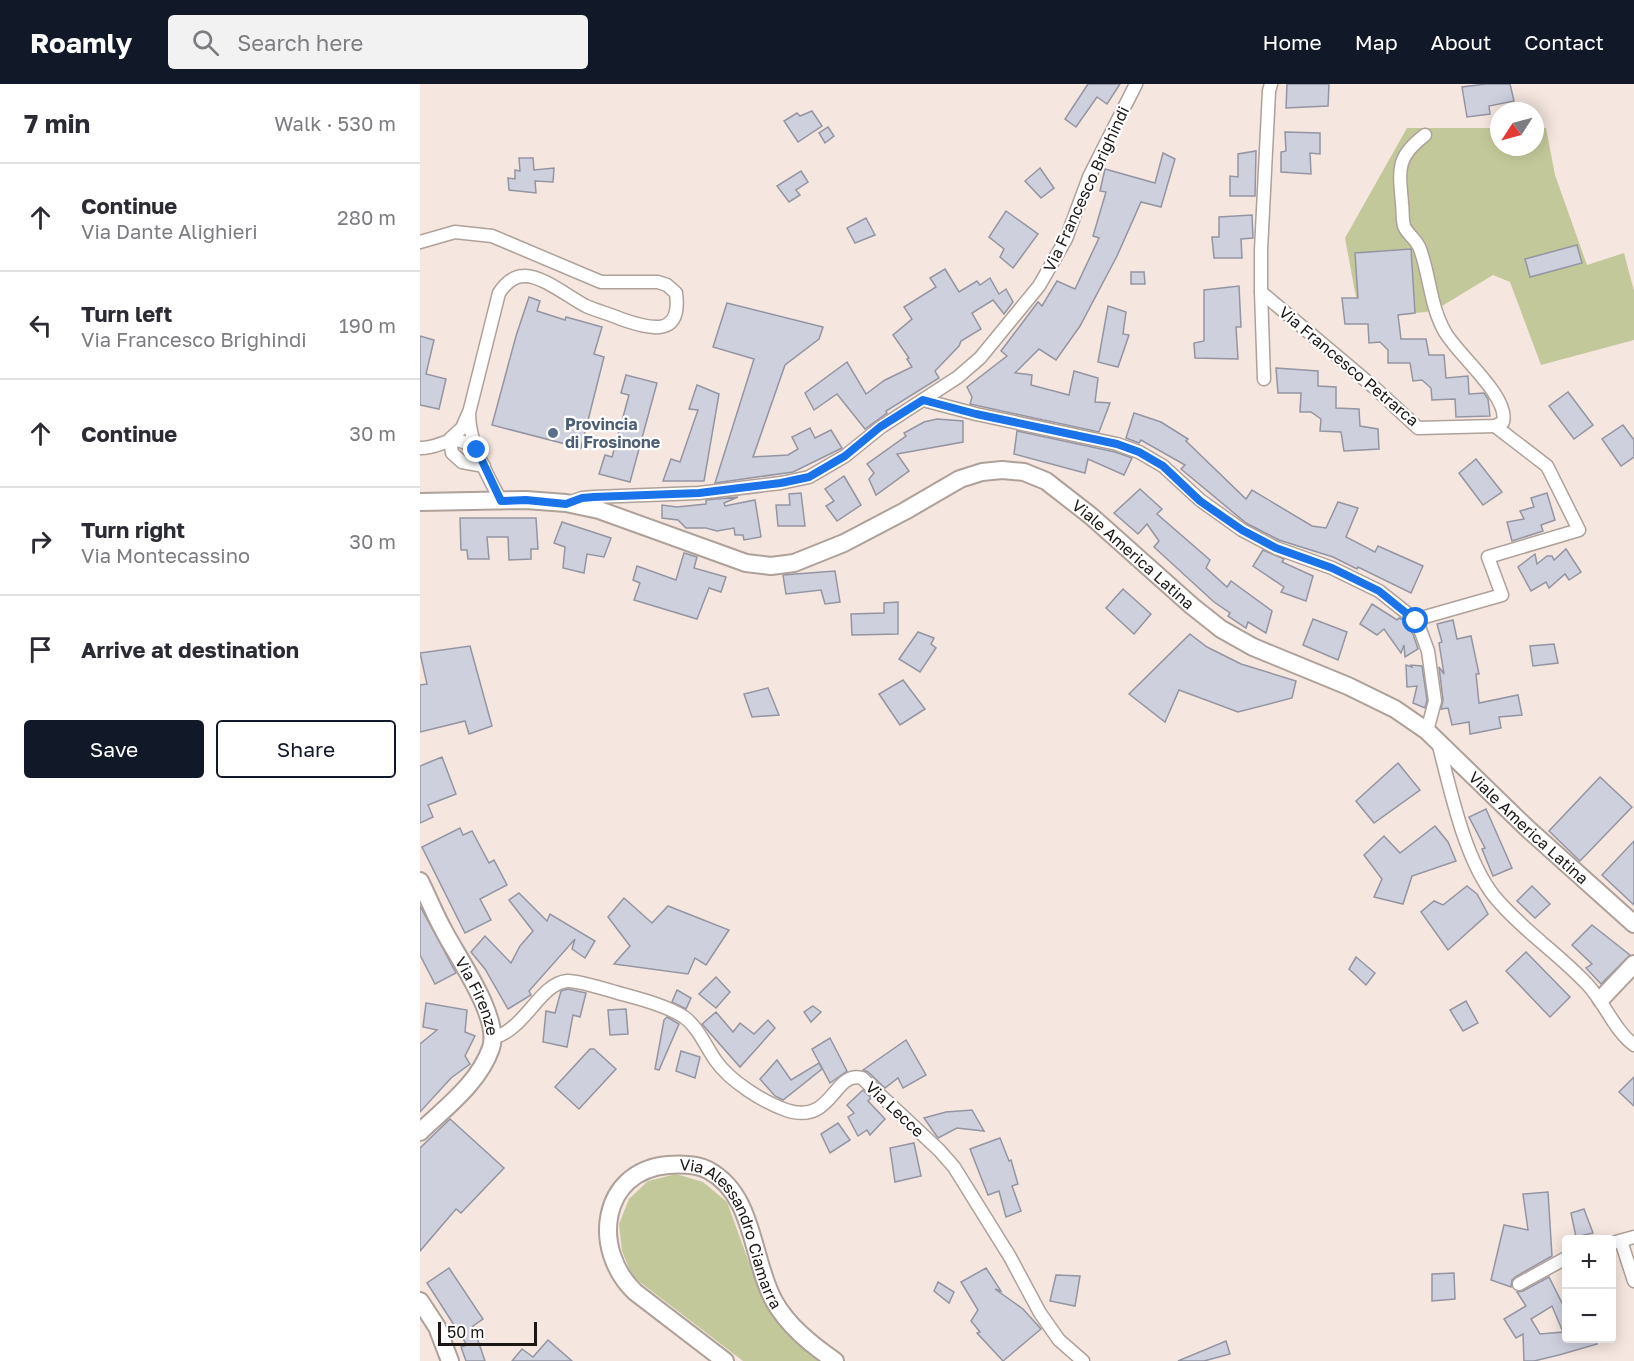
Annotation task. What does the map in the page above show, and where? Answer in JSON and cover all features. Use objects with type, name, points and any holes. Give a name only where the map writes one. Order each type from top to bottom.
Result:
[{"type":"main road","name":"Viale America Latina","points":[[420,502],[526,500],[599,510],[746,562],[771,566],[794,563],[844,543],[904,512],[960,479],[1002,470],[1024,472],[1046,481],[1091,516],[1221,629],[1253,647],[1348,686],[1395,709],[1432,735],[1528,829],[1634,924]]},
{"type":"main road","name":"Via Firenze","points":[[420,881],[443,929],[480,995],[489,1015],[493,1038],[486,1058],[472,1081],[420,1132]]},
{"type":"main road","points":[[1601,999],[1634,964]]},
{"type":"main road","name":"Via Alessandro Ciamarra","points":[[725,1361],[635,1292],[619,1274],[614,1263],[607,1239],[608,1223],[616,1198],[623,1186],[648,1168],[692,1165],[706,1169],[727,1184],[738,1199],[745,1216],[766,1284],[774,1301],[794,1328],[835,1361]]},
{"type":"main road","points":[[420,1301],[437,1327],[450,1361]]},
{"type":"street","name":"Via Francesco Brighindi","points":[[566,504],[582,498],[699,493],[781,483],[809,477],[845,456],[880,427],[944,388],[980,358],[1039,286],[1066,239],[1089,177],[1136,84]]},
{"type":"street","points":[[1264,379],[1262,239],[1271,84]]},
{"type":"street","points":[[1414,620],[1502,595],[1488,556],[1579,530],[1547,466],[1495,426],[1503,422],[1501,406],[1484,379],[1455,348],[1436,316],[1419,247],[1404,226],[1399,169],[1409,147],[1425,135]]},
{"type":"street","points":[[420,242],[455,232],[492,236],[601,282],[658,282],[667,285],[676,293],[678,305],[675,317],[667,325],[656,328],[645,327],[587,306],[532,276],[512,279],[499,293],[469,413],[462,428],[450,439],[433,448],[420,448]]},
{"type":"street","name":"Via Francesco Petrarca","points":[[1261,292],[1376,389],[1418,428],[1495,426]]},
{"type":"street","points":[[923,400],[976,414],[1117,444],[1139,452],[1163,466],[1200,501],[1242,530],[1276,548],[1332,568],[1370,586],[1414,620],[1428,651],[1435,701],[1432,735],[1478,869],[1485,882],[1510,912],[1587,983],[1601,999],[1619,1029],[1634,1045]]},
{"type":"street","points":[[469,413],[469,426],[477,450],[501,501]]},
{"type":"street","points":[[450,439],[466,442],[477,450]]},
{"type":"street","points":[[450,439],[452,453],[462,462],[484,466]]},
{"type":"street","name":"Via Lecce","points":[[493,1038],[502,1036],[522,1019],[537,1004],[547,989],[568,981],[604,989],[669,1010],[685,1018],[718,1064],[755,1095],[786,1110],[798,1113],[811,1112],[823,1106],[846,1080],[855,1076],[862,1078],[954,1167],[1010,1257],[1040,1313],[1059,1340],[1083,1361]]},
{"type":"street","points":[[1634,1237],[1616,1242],[1634,1281]]},
{"type":"street","points":[[1519,1284],[1562,1260]]},
{"type":"green space","points":[[1407,128],[1490,128],[1490,156],[1544,156],[1544,128],[1546,128],[1555,175],[1587,265],[1624,253],[1634,291],[1634,340],[1541,365],[1510,282],[1493,275],[1442,306],[1426,312],[1384,316],[1381,298],[1356,297],[1345,238]]},
{"type":"green space","points":[[676,1174],[703,1182],[727,1202],[752,1271],[781,1326],[804,1347],[825,1361],[743,1361],[632,1276],[622,1251],[619,1224],[629,1199],[648,1181]]},
{"type":"building","points":[[1088,84],[1120,84],[1107,104],[1097,97],[1076,127],[1065,119]]},
{"type":"building","points":[[1287,84],[1329,84],[1328,106],[1286,108]]},
{"type":"building","points":[[1510,84],[1514,101],[1490,102],[1490,114],[1467,117],[1462,87]]},
{"type":"building","points":[[812,111],[822,126],[798,142],[784,121],[797,113],[800,116]]},
{"type":"building","points":[[828,127],[834,136],[825,143],[819,133]]},
{"type":"building","points":[[1285,132],[1320,133],[1320,154],[1310,153],[1311,174],[1281,172],[1281,152],[1286,151]]},
{"type":"building","points":[[1256,151],[1255,196],[1230,196],[1230,176],[1238,177],[1238,154]]},
{"type":"building","points":[[1163,153],[1175,159],[1161,207],[1141,202],[1117,256],[1080,326],[1056,360],[1039,349],[1015,373],[1032,375],[1031,385],[1069,395],[1074,371],[1098,378],[1095,402],[1110,403],[1099,432],[970,404],[972,397],[967,387],[1007,356],[1001,351],[1038,302],[1042,306],[1057,281],[1075,289],[1099,238],[1093,236],[1106,192],[1100,191],[1105,169],[1155,183]]},
{"type":"building","points":[[519,158],[533,158],[534,170],[554,168],[553,182],[535,181],[536,193],[509,190],[508,178],[515,179],[515,170],[520,171]]},
{"type":"building","points":[[1040,168],[1054,188],[1041,198],[1025,181]]},
{"type":"building","points":[[801,171],[808,182],[796,190],[800,195],[789,202],[777,186]]},
{"type":"building","points":[[1006,211],[1038,234],[1013,268],[1000,257],[1004,249],[989,237]]},
{"type":"building","points":[[1252,215],[1253,238],[1241,239],[1242,258],[1214,258],[1212,237],[1219,237],[1219,217]]},
{"type":"building","points":[[866,218],[875,235],[855,243],[847,228]]},
{"type":"building","points":[[1577,245],[1582,263],[1530,277],[1525,259]]},
{"type":"building","points":[[1411,249],[1415,313],[1398,315],[1401,339],[1426,339],[1429,355],[1444,355],[1446,378],[1468,376],[1469,394],[1484,393],[1488,399],[1490,416],[1456,417],[1455,399],[1432,400],[1431,388],[1422,380],[1413,381],[1410,363],[1388,363],[1388,350],[1380,342],[1369,343],[1368,324],[1345,324],[1342,298],[1358,298],[1355,253]]},
{"type":"building","points":[[945,269],[959,292],[977,281],[980,285],[990,278],[999,294],[1006,289],[1013,302],[1004,314],[993,300],[972,313],[981,329],[961,341],[935,371],[939,378],[886,411],[887,413],[865,429],[837,394],[814,410],[805,393],[847,362],[866,394],[885,380],[912,367],[907,359],[909,358],[893,335],[912,319],[904,307],[936,287],[930,278]]},
{"type":"building","points":[[1131,272],[1144,272],[1145,284],[1131,284]]},
{"type":"building","points":[[1239,286],[1241,327],[1236,327],[1238,359],[1195,358],[1194,343],[1204,341],[1204,290]]},
{"type":"building","points":[[529,297],[540,301],[537,311],[565,320],[566,317],[602,327],[594,354],[604,357],[581,448],[492,425]]},
{"type":"building","points":[[727,303],[823,327],[819,339],[785,365],[753,457],[788,455],[798,449],[792,437],[810,428],[815,438],[831,430],[842,448],[793,472],[715,483],[754,359],[713,347]]},
{"type":"building","points":[[1108,306],[1126,312],[1123,334],[1129,335],[1118,367],[1098,362]]},
{"type":"building","points":[[420,336],[434,340],[426,374],[446,379],[439,409],[420,405]]},
{"type":"building","points":[[1276,368],[1318,371],[1318,386],[1336,387],[1336,408],[1359,409],[1360,426],[1378,429],[1379,449],[1344,451],[1341,432],[1320,431],[1321,419],[1311,412],[1300,412],[1301,393],[1278,393]]},
{"type":"building","points":[[626,375],[657,383],[630,482],[599,474],[605,455],[612,457],[629,395],[621,393]]},
{"type":"building","points":[[697,385],[719,394],[704,481],[663,481],[671,459],[680,462],[698,410],[689,409]]},
{"type":"building","points":[[1568,392],[1593,425],[1574,439],[1549,406]]},
{"type":"building","points":[[1134,413],[1161,422],[1188,439],[1186,441],[1246,499],[1252,490],[1312,526],[1326,528],[1338,502],[1358,508],[1346,537],[1375,552],[1378,546],[1423,566],[1411,593],[1358,567],[1357,569],[1333,557],[1279,540],[1246,523],[1181,469],[1185,465],[1141,440],[1139,443],[1126,438]]},
{"type":"building","points":[[937,419],[963,421],[963,442],[897,454],[909,471],[876,495],[869,479],[874,473],[867,464],[906,436],[904,433],[924,422]]},
{"type":"building","points":[[1623,425],[1634,440],[1634,457],[1621,466],[1602,439]]},
{"type":"building","points":[[1017,431],[1115,452],[1132,458],[1124,475],[1088,459],[1085,473],[1014,454]]},
{"type":"building","points":[[1476,459],[1502,492],[1483,505],[1459,473]]},
{"type":"building","points":[[844,476],[861,505],[837,521],[826,506],[834,501],[825,489]]},
{"type":"building","points":[[1140,489],[1162,509],[1157,514],[1210,560],[1206,568],[1227,587],[1231,581],[1272,611],[1266,633],[1248,622],[1246,628],[1228,616],[1230,613],[1214,602],[1154,547],[1159,541],[1147,524],[1138,534],[1114,513]]},
{"type":"building","points":[[801,493],[805,526],[778,526],[776,505],[790,505],[789,494]]},
{"type":"building","points":[[1547,493],[1555,520],[1541,525],[1543,531],[1512,541],[1507,522],[1524,519],[1520,511],[1534,507],[1531,498]]},
{"type":"building","points":[[738,497],[724,503],[725,506],[755,500],[761,537],[744,540],[743,535],[735,535],[734,528],[717,531],[706,528],[686,528],[678,520],[662,518],[662,505],[677,507],[706,504],[706,500]]},
{"type":"building","points":[[460,518],[536,518],[538,549],[531,549],[531,559],[509,560],[508,537],[487,537],[489,559],[468,559],[467,550],[461,550]]},
{"type":"building","points":[[562,522],[611,538],[604,557],[587,554],[584,573],[563,568],[565,547],[554,543]]},
{"type":"building","points":[[1566,549],[1581,572],[1569,580],[1565,574],[1549,588],[1546,582],[1531,591],[1518,567],[1535,554],[1537,564],[1547,556],[1552,556],[1554,560]]},
{"type":"building","points":[[1263,550],[1284,559],[1282,562],[1313,576],[1306,601],[1281,592],[1284,587],[1253,566]]},
{"type":"building","points":[[684,553],[697,557],[694,568],[726,577],[721,592],[709,588],[697,619],[634,600],[640,583],[633,580],[637,566],[676,580]]},
{"type":"building","points":[[835,571],[840,602],[825,604],[821,590],[786,594],[783,575]]},
{"type":"building","points":[[1123,589],[1151,614],[1134,634],[1106,608]]},
{"type":"building","points":[[898,602],[898,634],[852,635],[851,614],[884,613],[884,603]]},
{"type":"building","points":[[1372,604],[1397,620],[1399,618],[1403,620],[1413,634],[1418,649],[1405,657],[1404,645],[1401,653],[1384,629],[1377,635],[1360,624]]},
{"type":"building","points":[[1313,619],[1347,632],[1338,660],[1303,645]]},
{"type":"building","points":[[1453,620],[1457,639],[1471,636],[1479,674],[1476,674],[1479,703],[1518,695],[1522,715],[1499,717],[1501,728],[1470,734],[1469,722],[1452,725],[1448,708],[1441,709],[1443,700],[1439,667],[1444,674],[1439,643],[1442,642],[1437,624]]},
{"type":"building","points":[[918,632],[934,638],[931,644],[936,648],[920,672],[899,659]]},
{"type":"building","points":[[1190,634],[1207,647],[1241,664],[1296,681],[1292,698],[1238,712],[1179,690],[1165,722],[1129,694]]},
{"type":"building","points":[[1554,644],[1558,663],[1533,666],[1530,646]]},
{"type":"building","points":[[470,646],[492,726],[469,734],[465,721],[420,732],[420,685],[427,684],[420,653]]},
{"type":"building","points":[[1406,665],[1422,666],[1427,700],[1425,708],[1413,703],[1417,686],[1407,687]]},
{"type":"building","points":[[903,680],[925,709],[900,725],[879,694]]},
{"type":"building","points":[[768,688],[779,715],[752,717],[744,694]]},
{"type":"building","points":[[442,757],[456,794],[428,805],[433,817],[420,823],[420,766]]},
{"type":"building","points":[[1398,763],[1420,790],[1374,823],[1356,801]]},
{"type":"building","points":[[1600,777],[1632,807],[1580,861],[1549,831]]},
{"type":"building","points":[[1486,809],[1512,868],[1493,876],[1482,849],[1485,848],[1469,817]]},
{"type":"building","points":[[1435,826],[1448,842],[1456,861],[1412,876],[1403,904],[1374,897],[1382,879],[1364,855],[1384,836],[1400,853]]},
{"type":"building","points":[[460,828],[463,835],[472,831],[489,863],[494,860],[507,885],[480,899],[491,920],[465,933],[422,847]]},
{"type":"building","points":[[1634,841],[1634,905],[1602,875]]},
{"type":"building","points":[[1467,886],[1477,894],[1488,914],[1448,950],[1421,912],[1434,901],[1443,905]]},
{"type":"building","points":[[1532,886],[1550,904],[1535,918],[1517,901]]},
{"type":"building","points":[[519,893],[547,921],[550,914],[595,941],[585,958],[572,949],[575,939],[529,991],[531,995],[508,1009],[485,969],[471,952],[485,936],[511,963],[520,946],[533,931],[509,900]]},
{"type":"building","points":[[624,898],[652,923],[668,906],[729,930],[706,965],[695,958],[688,974],[614,964],[630,946],[608,917]]},
{"type":"building","points":[[420,906],[456,973],[435,984],[420,955]]},
{"type":"building","points":[[1592,925],[1630,955],[1601,984],[1586,968],[1592,964],[1572,945]]},
{"type":"building","points":[[1526,952],[1570,997],[1550,1017],[1506,971]]},
{"type":"building","points":[[1356,957],[1375,973],[1366,985],[1349,969]]},
{"type":"building","points":[[716,977],[730,992],[716,1008],[699,994]]},
{"type":"building","points":[[568,989],[586,993],[580,1017],[573,1015],[567,1047],[543,1042],[546,1011],[555,1013],[561,991]]},
{"type":"building","points":[[677,990],[691,998],[686,1009],[672,1002]]},
{"type":"building","points":[[1466,1001],[1478,1023],[1463,1031],[1450,1010]]},
{"type":"building","points":[[426,1003],[467,1010],[465,1032],[475,1036],[465,1056],[470,1064],[451,1078],[420,1112],[420,1044],[437,1030],[423,1027]]},
{"type":"building","points":[[813,1006],[821,1012],[811,1022],[804,1012]]},
{"type":"building","points":[[626,1009],[628,1034],[610,1035],[608,1010]]},
{"type":"building","points":[[716,1012],[733,1032],[740,1023],[754,1034],[768,1020],[775,1028],[740,1067],[702,1024]]},
{"type":"building","points":[[667,1017],[679,1024],[659,1070],[655,1069],[664,1020]]},
{"type":"building","points":[[830,1038],[847,1071],[830,1083],[812,1049]]},
{"type":"building","points":[[906,1040],[926,1075],[903,1088],[898,1078],[885,1088],[863,1070]]},
{"type":"building","points":[[590,1049],[594,1049],[616,1069],[579,1109],[555,1087]]},
{"type":"building","points":[[681,1051],[700,1057],[695,1078],[676,1071]]},
{"type":"building","points":[[777,1060],[791,1080],[819,1063],[822,1069],[783,1100],[775,1096],[760,1079]]},
{"type":"building","points":[[1634,1077],[1634,1106],[1619,1092]]},
{"type":"building","points":[[863,1090],[871,1098],[868,1101],[885,1119],[870,1135],[867,1130],[858,1136],[848,1117],[854,1113],[847,1105]]},
{"type":"building","points":[[972,1110],[984,1131],[957,1128],[938,1138],[924,1118],[946,1112]]},
{"type":"building","points":[[450,1119],[504,1168],[461,1213],[456,1209],[420,1251],[420,1148]]},
{"type":"building","points":[[838,1123],[850,1140],[830,1153],[821,1134]]},
{"type":"building","points":[[1000,1138],[1009,1161],[1011,1160],[1018,1184],[1012,1186],[1021,1211],[1006,1217],[999,1191],[988,1195],[970,1149]]},
{"type":"building","points":[[914,1143],[921,1176],[895,1182],[890,1148]]},
{"type":"building","points":[[1548,1192],[1552,1256],[1515,1277],[1511,1287],[1491,1280],[1504,1225],[1528,1230],[1523,1194]]},
{"type":"building","points":[[1584,1209],[1593,1233],[1576,1235],[1571,1213]]},
{"type":"building","points":[[449,1268],[483,1319],[473,1326],[485,1361],[466,1361],[461,1347],[467,1345],[427,1283]]},
{"type":"building","points":[[986,1268],[1001,1291],[995,1289],[1023,1309],[1041,1329],[1003,1361],[977,1333],[980,1332],[971,1321],[978,1310],[961,1282]]},
{"type":"building","points":[[1454,1273],[1455,1299],[1432,1301],[1432,1274]]},
{"type":"building","points":[[1056,1275],[1080,1276],[1075,1306],[1050,1301]]},
{"type":"building","points":[[1549,1277],[1562,1303],[1562,1330],[1552,1306],[1531,1319],[1540,1334],[1562,1332],[1562,1343],[1597,1344],[1534,1361],[1524,1361],[1523,1334],[1516,1338],[1504,1319],[1526,1306],[1517,1292]]},
{"type":"building","points":[[938,1282],[954,1292],[949,1303],[934,1291]]},
{"type":"building","points":[[548,1340],[572,1361],[512,1361],[522,1349],[533,1357]]},
{"type":"building","points":[[1226,1341],[1230,1354],[1204,1361],[1178,1361]]},
{"type":"place","name":"Provincia di Frosinone","points":[[553,433]]},
{"type":"route","points":[[477,450],[501,501],[526,500],[566,504],[582,498],[594,497],[699,493],[781,483],[809,477],[845,456],[880,427],[923,400],[976,414],[1117,444],[1139,452],[1163,466],[1200,501],[1242,530],[1276,548],[1332,568],[1379,591],[1416,621]]}]
